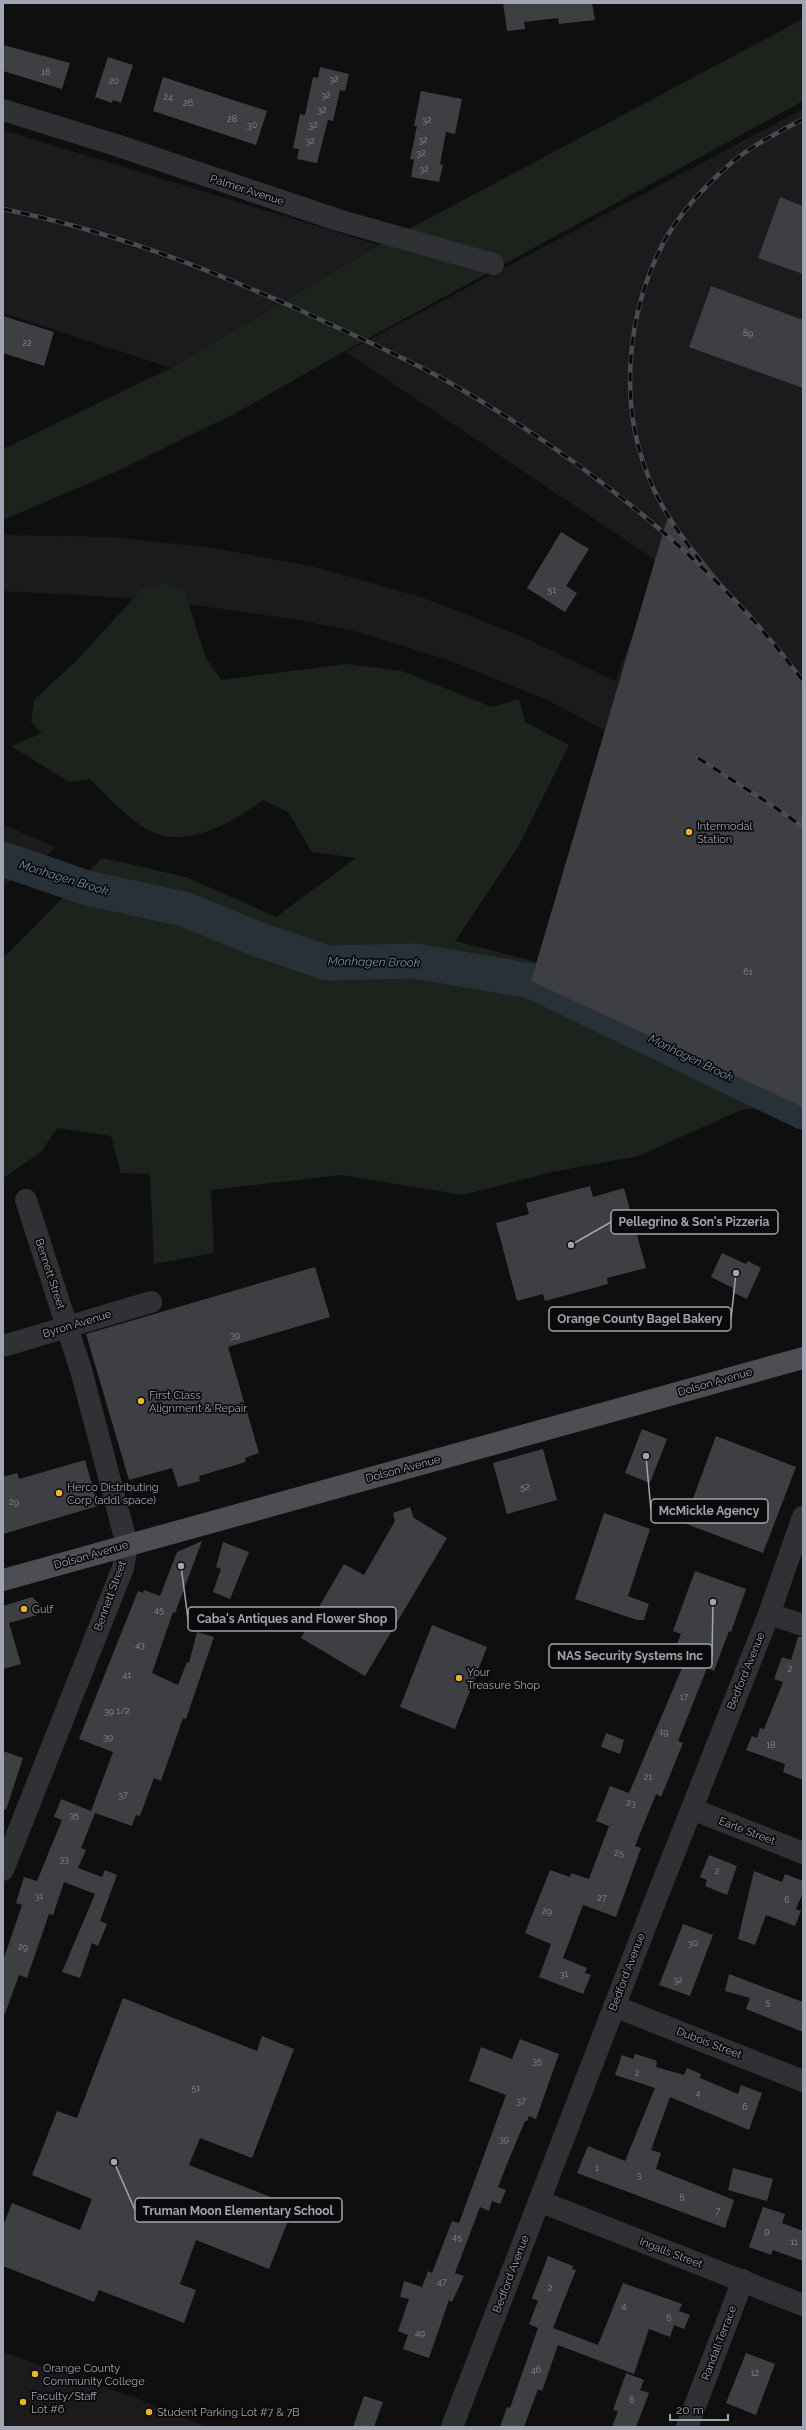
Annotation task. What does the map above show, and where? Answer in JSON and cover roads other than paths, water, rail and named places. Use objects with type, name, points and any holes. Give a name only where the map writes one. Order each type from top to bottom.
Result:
[{"type":"main road","name":"Dolson Avenue","points":[[3,1580],[803,1358]]},
{"type":"street","name":"Palmer Avenue","points":[[3,110],[116,145],[338,220],[493,264]]},
{"type":"street","name":"Bennett Street","points":[[3,1870],[123,1568],[127,1545],[81,1370],[26,1200]]},
{"type":"street","name":"Byron Avenue","points":[[3,1346],[151,1302]]},
{"type":"street","name":"Bedford Avenue","points":[[452,2427],[614,2006],[769,1614],[803,1517]]},
{"type":"street","points":[[769,1614],[803,1625]]},
{"type":"street","name":"Earle Street","points":[[692,1809],[803,1853]]},
{"type":"street","name":"Dubois Street","points":[[614,2006],[803,2081]]},
{"type":"street","name":"Ingalls Street","points":[[539,2201],[743,2280],[803,2305]]},
{"type":"street","name":"Randall Terrace","points":[[687,2427],[743,2280]]},
{"type":"waterway","name":"Monhagen Brook","points":[[3,859],[87,888],[184,909],[260,940],[327,963],[415,961],[531,981],[803,1112]]},
{"type":"railway","points":[[701,562],[659,501],[649,478],[639,448],[633,417],[630,386],[631,354],[636,322],[644,291],[655,261],[669,233],[696,197],[737,158],[764,140],[803,119]]},
{"type":"railway","points":[[3,209],[119,239],[231,280],[393,353],[445,380],[495,409],[544,441],[593,476],[640,512],[685,551],[767,636],[803,681]]},
{"type":"railway","points":[[698,758],[803,827]]},
{"type":"place","name":"Intermodal Station","points":[[689,832]]},
{"type":"place","name":"Pellegrino & Son's Pizzeria","points":[[571,1245]]},
{"type":"place","name":"Orange County Bagel Bakery","points":[[736,1273]]},
{"type":"place","name":"First Class Alignment & Repair","points":[[141,1401]]},
{"type":"place","name":"McMickle Agency","points":[[646,1456]]},
{"type":"place","name":"Herco Distributing Corp (addl space)","points":[[59,1493]]},
{"type":"place","name":"Caba's Antiques and Flower Shop","points":[[181,1566]]},
{"type":"place","name":"NAS Security Systems Inc","points":[[713,1602]]},
{"type":"place","name":"Gulf","points":[[24,1609]]},
{"type":"place","name":"Your Treasure Shop","points":[[459,1678]]},
{"type":"place","name":"Truman Moon Elementary School","points":[[114,2162]]},
{"type":"place","name":"Orange County Community College","points":[[35,2374]]},
{"type":"place","name":"Faculty/Staff Lot #6","points":[[23,2402]]},
{"type":"place","name":"Student Parking Lot #7 & 7B","points":[[149,2412]]}]
